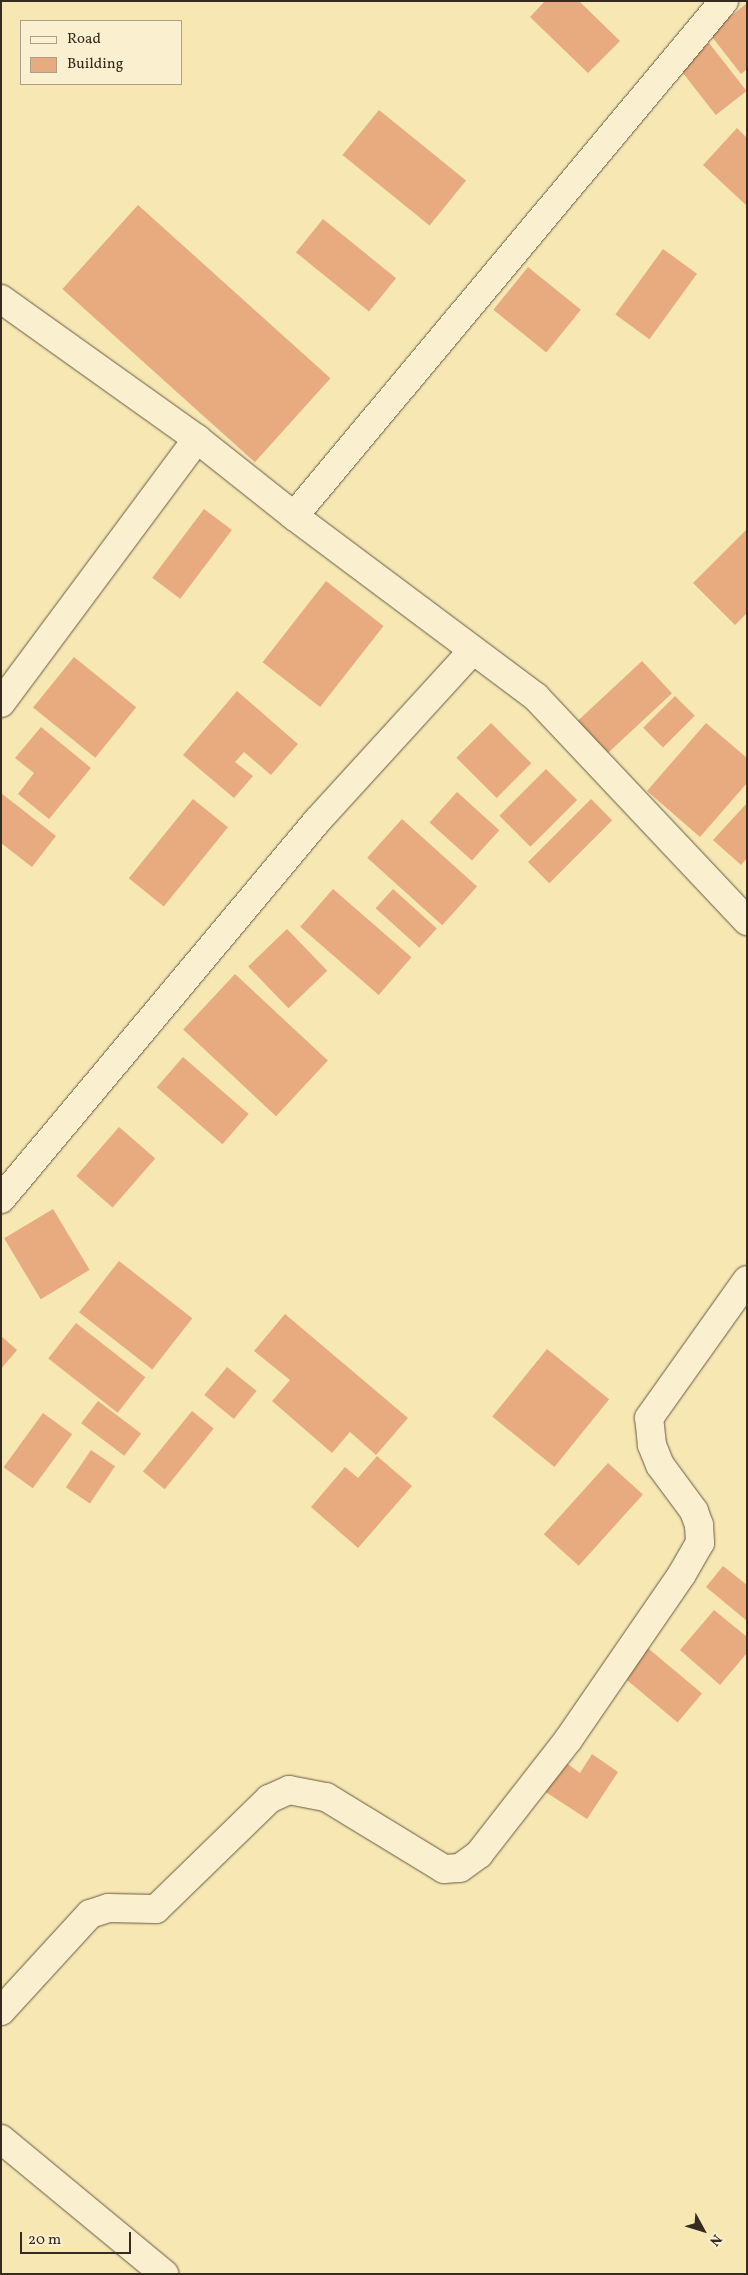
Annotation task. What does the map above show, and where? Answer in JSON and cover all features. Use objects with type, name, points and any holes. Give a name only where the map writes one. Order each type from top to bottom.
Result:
[{"type":"street","points":[[294,516],[724,1]]},
{"type":"street","points":[[1,298],[197,439],[294,516],[536,697],[747,922]]},
{"type":"street","points":[[1,703],[197,439]]},
{"type":"street","points":[[1,1199],[318,821],[473,650]]},
{"type":"street","points":[[1,2011],[90,1914],[108,1908],[156,1909],[269,1799],[289,1790],[326,1797],[444,1869],[460,1868],[479,1854],[568,1740],[682,1574],[700,1543],[700,1525],[694,1511],[660,1465],[652,1446],[649,1418],[747,1280]]},
{"type":"street","points":[[1,2139],[164,2274]]},
{"type":"building","points":[[545,1],[579,1],[620,41],[588,73],[530,17]]},
{"type":"building","points":[[746,4],[747,69],[741,74],[709,33]]},
{"type":"building","points":[[709,43],[747,91],[716,115],[678,67]]},
{"type":"building","points":[[379,110],[466,180],[430,226],[342,155]]},
{"type":"building","points":[[737,128],[747,138],[747,206],[703,165]]},
{"type":"building","points":[[138,205],[330,378],[255,462],[62,289]]},
{"type":"building","points":[[323,219],[396,278],[369,312],[296,252]]},
{"type":"building","points":[[663,249],[697,274],[649,339],[615,315]]},
{"type":"building","points":[[528,267],[581,310],[546,353],[493,310]]},
{"type":"building","points":[[204,509],[232,530],[180,599],[152,578]]},
{"type":"building","points":[[747,529],[747,613],[735,625],[693,583]]},
{"type":"building","points":[[326,581],[384,626],[320,707],[263,662]]},
{"type":"building","points":[[74,657],[136,707],[95,758],[33,708]]},
{"type":"building","points":[[642,661],[672,693],[605,755],[575,723]]},
{"type":"building","points":[[237,691],[298,744],[271,775],[244,752],[235,762],[253,776],[234,798],[183,755]]},
{"type":"building","points":[[675,696],[695,716],[663,748],[643,728]]},
{"type":"building","points":[[491,723],[531,763],[497,798],[456,758]]},
{"type":"building","points":[[706,723],[747,758],[747,783],[700,837],[647,791]]},
{"type":"building","points":[[41,727],[91,768],[49,819],[18,794],[34,773],[15,758]]},
{"type":"building","points":[[546,769],[577,800],[530,847],[499,816]]},
{"type":"building","points":[[457,792],[499,830],[472,861],[430,822]]},
{"type":"building","points":[[1,793],[56,836],[32,867],[1,843]]},
{"type":"building","points":[[193,799],[228,827],[164,907],[129,878]]},
{"type":"building","points":[[591,799],[612,820],[549,883],[528,862]]},
{"type":"building","points":[[747,803],[747,858],[741,865],[713,840]]},
{"type":"building","points":[[402,819],[477,887],[442,925],[367,858]]},
{"type":"building","points":[[333,889],[411,957],[379,995],[300,927]]},
{"type":"building","points":[[393,889],[437,928],[419,948],[376,908]]},
{"type":"building","points":[[287,929],[327,971],[288,1008],[248,967]]},
{"type":"building","points":[[235,974],[328,1061],[276,1116],[183,1030]]},
{"type":"building","points":[[183,1057],[249,1114],[222,1144],[157,1087]]},
{"type":"building","points":[[119,1127],[155,1158],[113,1208],[76,1176]]},
{"type":"building","points":[[53,1209],[90,1270],[41,1299],[4,1238]]},
{"type":"building","points":[[119,1261],[192,1318],[152,1369],[79,1312]]},
{"type":"building","points":[[285,1314],[408,1418],[376,1455],[350,1432],[332,1453],[272,1401],[290,1380],[254,1351]]},
{"type":"building","points":[[76,1323],[145,1377],[118,1413],[48,1358]]},
{"type":"building","points":[[1,1336],[17,1350],[1,1369]]},
{"type":"building","points":[[547,1349],[609,1399],[554,1467],[492,1417]]},
{"type":"building","points":[[227,1367],[257,1391],[234,1419],[204,1395]]},
{"type":"building","points":[[98,1401],[141,1433],[124,1456],[81,1423]]},
{"type":"building","points":[[192,1411],[214,1429],[165,1489],[143,1472]]},
{"type":"building","points":[[43,1413],[72,1434],[33,1488],[4,1467]]},
{"type":"building","points":[[91,1450],[115,1466],[90,1504],[66,1487]]},
{"type":"building","points":[[377,1456],[412,1486],[358,1548],[311,1507],[345,1467],[358,1478]]},
{"type":"building","points":[[608,1463],[643,1494],[579,1566],[544,1534]]},
{"type":"building","points":[[723,1566],[747,1585],[747,1621],[706,1587]]},
{"type":"building","points":[[714,1610],[747,1637],[747,1653],[720,1685],[680,1650]]},
{"type":"building","points":[[643,1644],[702,1693],[678,1723],[619,1673]]},
{"type":"building","points":[[592,1754],[618,1772],[587,1819],[538,1787],[558,1757],[580,1773]]}]
